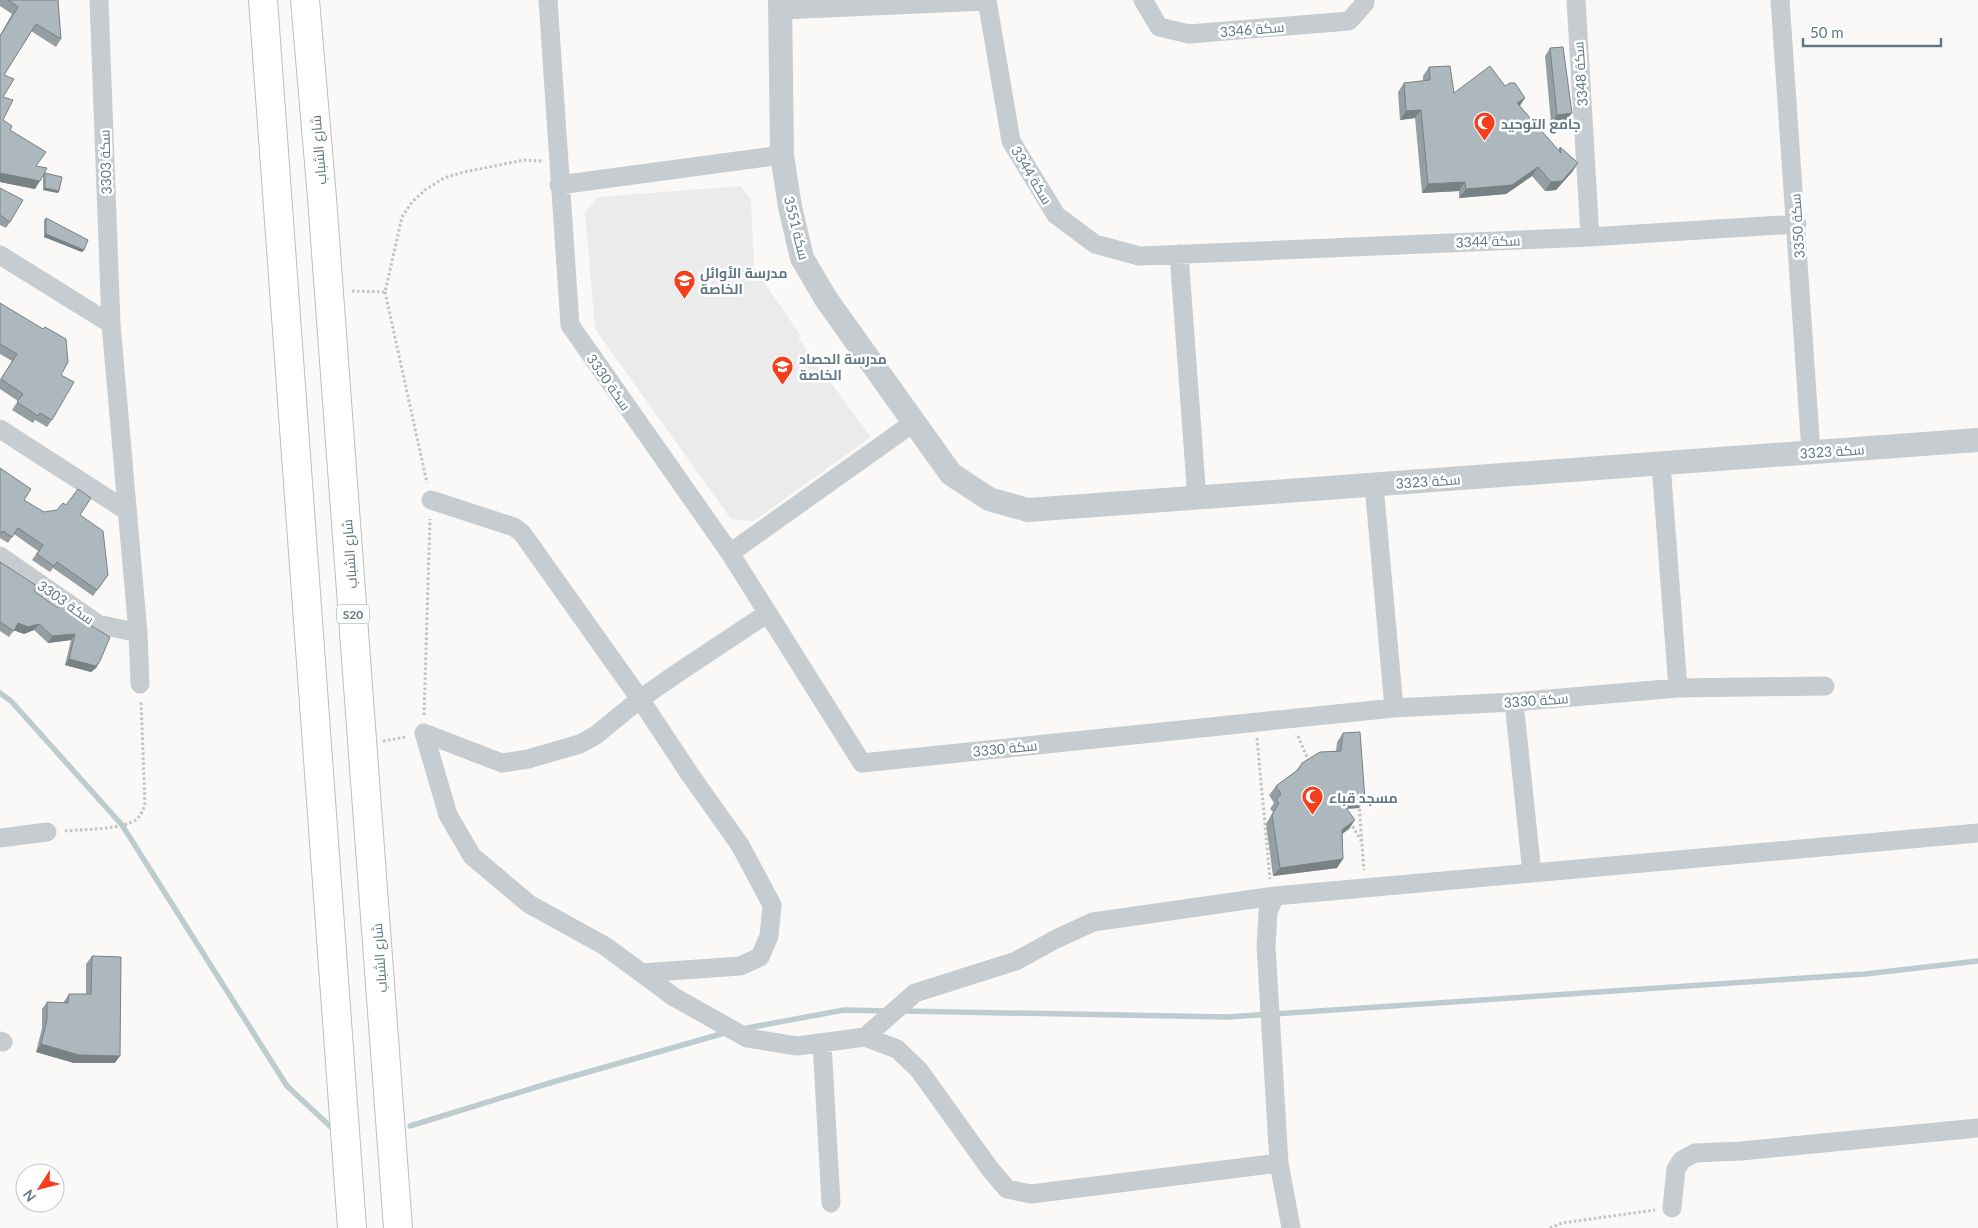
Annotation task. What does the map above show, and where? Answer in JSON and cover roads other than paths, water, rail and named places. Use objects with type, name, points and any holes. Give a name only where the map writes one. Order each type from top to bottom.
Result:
[{"type":"main road","points":[[263,0],[352,1228]]},
{"type":"main road","name":"شارع الشباب","points":[[305,0],[329,290],[398,1228]]},
{"type":"street","name":"سكة 3303","points":[[99,0],[111,324],[138,634],[140,684]]},
{"type":"street","name":"سكة 3330","points":[[548,0],[570,325],[730,553],[862,763],[1394,708],[1514,702],[1678,688],[1825,686]]},
{"type":"street","name":"سكة 3344","points":[[781,5],[987,0],[1012,141],[1056,215],[1095,244],[1139,256],[1590,237],[1797,224]]},
{"type":"street","name":"سكة 3346","points":[[1143,0],[1159,27],[1189,34],[1350,21],[1365,3],[1365,0]]},
{"type":"street","name":"سكة 3348","points":[[1576,0],[1590,237]]},
{"type":"street","name":"سكة 3350","points":[[1780,0],[1797,224],[1811,452]]},
{"type":"street","name":"سكة 3551","points":[[781,5],[782,155],[790,207],[802,258],[826,299],[913,423]]},
{"type":"street","points":[[560,185],[782,155]]},
{"type":"street","points":[[1179,254],[1197,499]]},
{"type":"street","points":[[0,255],[111,324]]},
{"type":"street","points":[[730,553],[913,423]]},
{"type":"street","name":"سكة 3323","points":[[913,423],[951,474],[989,499],[1028,510],[1978,440]]},
{"type":"street","points":[[0,429],[127,511]]},
{"type":"street","points":[[1661,464],[1678,688]]},
{"type":"street","points":[[1374,485],[1394,708]]},
{"type":"street","points":[[430,500],[514,527],[522,534],[640,699],[740,845],[772,905],[769,936],[760,957],[740,966],[642,973]]},
{"type":"street","name":"سكة 3303","points":[[0,556],[98,624],[138,634]]},
{"type":"street","points":[[768,613],[640,699],[596,735],[580,744],[528,759],[502,762],[424,733],[448,815],[472,856],[529,904],[605,946],[674,997],[746,1038],[797,1046],[865,1037],[896,1049],[919,1070],[990,1169],[1007,1189],[1031,1194],[1279,1163]]},
{"type":"street","points":[[1514,702],[1532,873]]},
{"type":"street","points":[[0,838],[47,832]]},
{"type":"street","points":[[865,1037],[915,993],[1016,961],[1056,939],[1093,922],[1275,896],[1978,833]]},
{"type":"street","points":[[1275,896],[1268,912],[1266,946],[1279,1163],[1291,1228]]},
{"type":"street","points":[[822,1043],[831,1203]]},
{"type":"street","points":[[1672,1208],[1676,1169],[1682,1160],[1695,1153],[1741,1151],[1978,1128]]},
{"type":"waterway","points":[[0,693],[11,701],[122,825],[287,1086],[332,1128]]},
{"type":"waterway","points":[[902,1011],[1228,1017],[1865,974],[1978,961]]},
{"type":"waterway","points":[[742,1029],[844,1010],[888,1011]]},
{"type":"waterway","points":[[410,1126],[553,1082],[728,1032]]},
{"type":"place","name":"جامع التوحيد","points":[[1485,142]]},
{"type":"place","name":"مدرسة الأوائل الخاصة","points":[[684,299]]},
{"type":"place","name":"مدرسة الحصاد الخاصة","points":[[783,385]]},
{"type":"place","name":"مسجد قباء","points":[[1313,816]]}]
